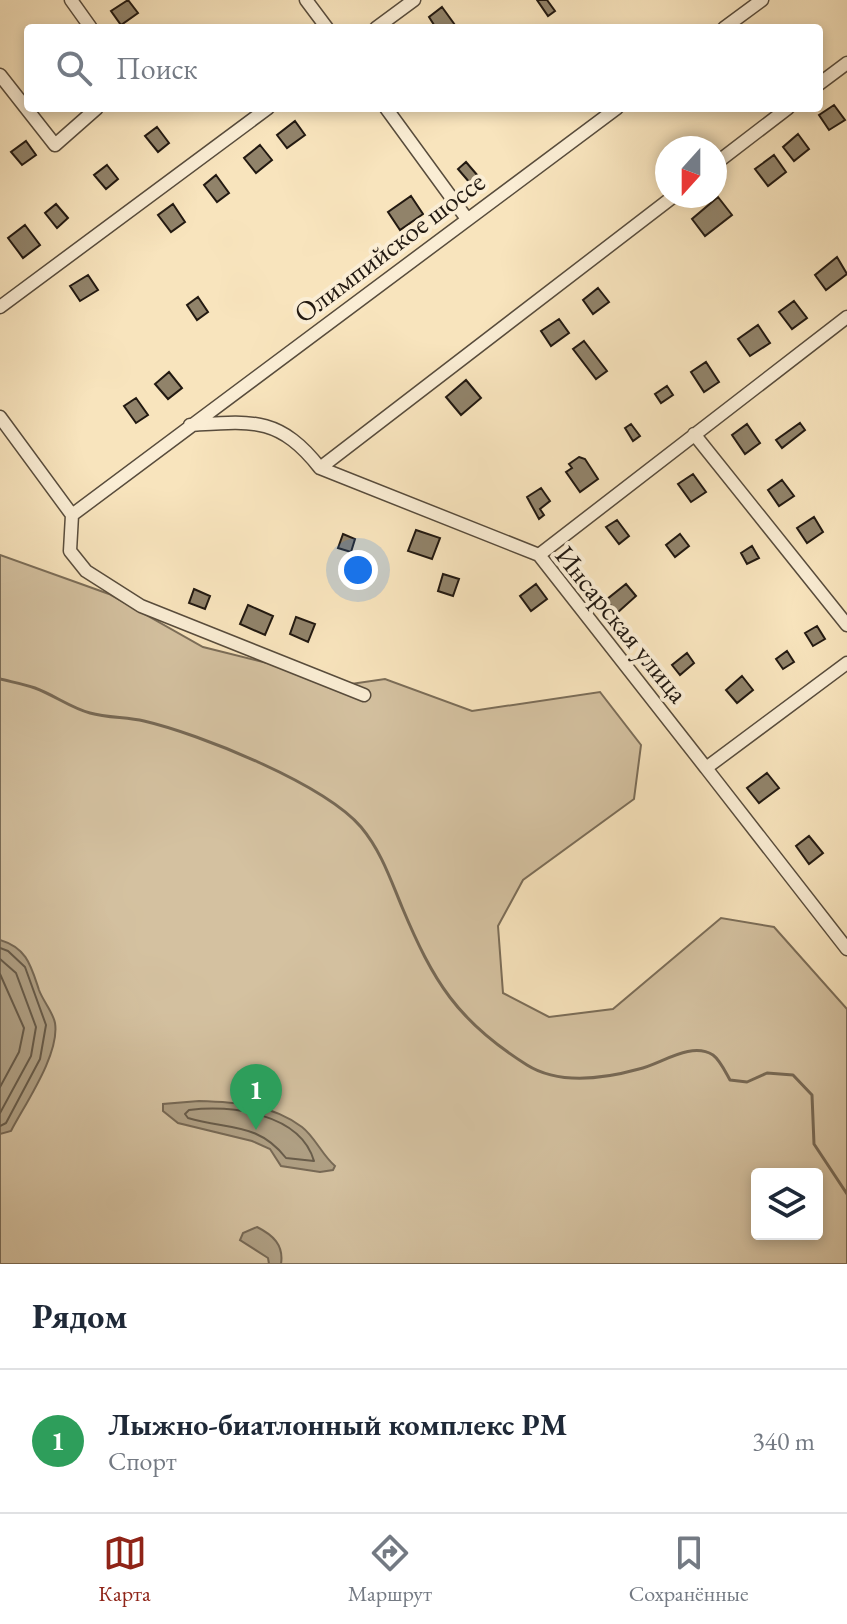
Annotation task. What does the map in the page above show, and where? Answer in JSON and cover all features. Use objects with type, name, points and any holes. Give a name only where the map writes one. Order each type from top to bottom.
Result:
[{"type":"street","points":[[71,0],[88,24]]},
{"type":"street","points":[[306,0],[324,24]]},
{"type":"street","points":[[381,24],[414,0]]},
{"type":"street","points":[[729,24],[762,0]]},
{"type":"street","points":[[823,81],[847,63]]},
{"type":"street","points":[[0,75],[24,106]]},
{"type":"street","points":[[29,112],[55,145],[92,112]]},
{"type":"street","points":[[0,307],[263,112]]},
{"type":"street","points":[[389,112],[467,219]]},
{"type":"street","name":"Олимпийское шоссе","points":[[72,515],[612,112]]},
{"type":"street","points":[[727,155],[783,112]]},
{"type":"street","points":[[190,425],[252,421],[277,428],[303,446],[320,468],[658,208]]},
{"type":"street","points":[[539,555],[847,317]]},
{"type":"street","points":[[0,417],[72,515],[70,551],[86,571],[141,606],[364,695]]},
{"type":"street","points":[[694,434],[847,625]]},
{"type":"street","name":"Инсарская улица","points":[[320,468],[539,555],[847,949]]},
{"type":"street","points":[[706,768],[847,663]]},
{"type":"shaded area","points":[[0,555],[109,594],[203,647],[351,684],[385,679],[472,711],[600,692],[641,745],[634,799],[523,880],[498,926],[503,993],[549,1017],[613,1009],[721,918],[774,927],[847,1009],[847,1264],[0,1264]]},
{"type":"water","points":[[0,940],[9,943],[27,959],[54,1019],[55,1035],[47,1064],[11,1131],[0,1134]]},
{"type":"water","points":[[199,1101],[239,1104],[278,1113],[307,1131],[335,1166],[333,1170],[320,1172],[281,1166],[270,1149],[252,1141],[178,1123],[163,1111],[163,1104]]},
{"type":"water","points":[[257,1227],[276,1241],[281,1251],[281,1264],[269,1264],[268,1258],[240,1240],[243,1233]]},
{"type":"building","points":[[128,0],[138,13],[120,24],[111,11]]},
{"type":"building","points":[[537,0],[547,0],[555,11],[548,16]]},
{"type":"building","points":[[442,7],[454,24],[433,24],[429,17]]},
{"type":"building","points":[[834,105],[845,120],[829,130],[819,115]]},
{"type":"building","points":[[295,121],[305,135],[287,148],[277,135]]},
{"type":"building","points":[[157,127],[169,143],[158,152],[145,136]]},
{"type":"building","points":[[798,134],[809,149],[794,161],[783,147]]},
{"type":"building","points":[[26,141],[36,155],[22,165],[11,152]]},
{"type":"building","points":[[260,145],[272,160],[256,173],[244,158]]},
{"type":"building","points":[[774,155],[786,172],[768,186],[755,169]]},
{"type":"building","points":[[466,162],[478,176],[470,183],[458,169]]},
{"type":"building","points":[[107,165],[118,179],[106,189],[94,175]]},
{"type":"building","points":[[216,175],[229,193],[217,202],[204,185]]},
{"type":"building","points":[[411,196],[423,214],[400,230],[388,212]]},
{"type":"building","points":[[56,204],[68,218],[57,228],[45,213]]},
{"type":"building","points":[[173,204],[185,222],[171,232],[158,215]]},
{"type":"building","points":[[705,208],[727,208],[732,215],[705,236],[692,219]]},
{"type":"building","points":[[25,225],[40,245],[23,258],[8,238]]},
{"type":"building","points":[[837,257],[847,274],[826,290],[815,275]]},
{"type":"building","points":[[88,275],[98,290],[80,301],[70,286]]},
{"type":"building","points":[[598,288],[609,302],[593,314],[583,300]]},
{"type":"building","points":[[198,297],[208,312],[197,320],[187,305]]},
{"type":"building","points":[[794,301],[807,318],[792,329],[779,312]]},
{"type":"building","points":[[559,319],[569,333],[551,346],[541,331]]},
{"type":"building","points":[[758,325],[770,343],[750,356],[738,339]]},
{"type":"building","points":[[584,341],[607,371],[596,379],[573,349]]},
{"type":"building","points":[[706,362],[719,382],[704,392],[691,372]]},
{"type":"building","points":[[169,372],[182,388],[168,399],[155,384]]},
{"type":"building","points":[[466,380],[481,398],[461,415],[446,397]]},
{"type":"building","points":[[667,386],[673,395],[661,403],[655,394]]},
{"type":"building","points":[[136,398],[148,415],[136,423],[124,406]]},
{"type":"building","points":[[800,423],[805,430],[782,448],[776,440]]},
{"type":"building","points":[[631,424],[640,436],[633,441],[625,428]]},
{"type":"building","points":[[747,424],[760,443],[745,454],[732,435]]},
{"type":"building","points":[[579,457],[585,459],[598,479],[580,492],[566,472],[572,468],[569,464]]},
{"type":"building","points":[[693,474],[706,492],[691,502],[678,484]]},
{"type":"building","points":[[782,480],[794,496],[779,506],[768,490]]},
{"type":"building","points":[[541,488],[550,501],[540,509],[544,515],[539,519],[527,497]]},
{"type":"building","points":[[814,517],[823,532],[807,543],[797,528]]},
{"type":"building","points":[[617,520],[629,536],[619,544],[606,527]]},
{"type":"building","points":[[416,530],[440,538],[432,559],[408,551]]},
{"type":"building","points":[[343,534],[355,539],[351,552],[338,548]]},
{"type":"building","points":[[680,534],[689,546],[675,557],[666,545]]},
{"type":"building","points":[[752,546],[759,558],[747,564],[741,553]]},
{"type":"building","points":[[443,574],[459,579],[453,596],[438,591]]},
{"type":"building","points":[[536,584],[547,599],[531,611],[520,596]]},
{"type":"building","points":[[626,584],[636,596],[617,613],[606,600]]},
{"type":"building","points":[[194,589],[210,596],[205,609],[189,603]]},
{"type":"building","points":[[248,605],[273,616],[265,635],[240,624]]},
{"type":"building","points":[[296,617],[315,624],[308,642],[290,634]]},
{"type":"building","points":[[817,626],[825,639],[813,646],[805,633]]},
{"type":"building","points":[[787,651],[794,662],[783,669],[776,659]]},
{"type":"building","points":[[687,653],[694,663],[680,675],[672,665]]},
{"type":"building","points":[[742,676],[753,690],[737,703],[726,690]]},
{"type":"building","points":[[767,773],[779,788],[759,803],[747,788]]},
{"type":"building","points":[[809,836],[823,853],[809,864],[796,846]]},
{"type":"waterway","points":[[0,679],[35,688],[90,713],[144,721],[228,749],[291,778],[343,811],[361,827],[374,846],[425,957],[450,997],[482,1032],[527,1065],[567,1078],[596,1077],[639,1069],[686,1052],[704,1051],[713,1055],[730,1080],[747,1082],[767,1073],[793,1075],[812,1095],[814,1144],[847,1194]]},
{"type":"place","name":"Лыжно-биатлонный комплекс РМ","points":[[256,1130]]}]
